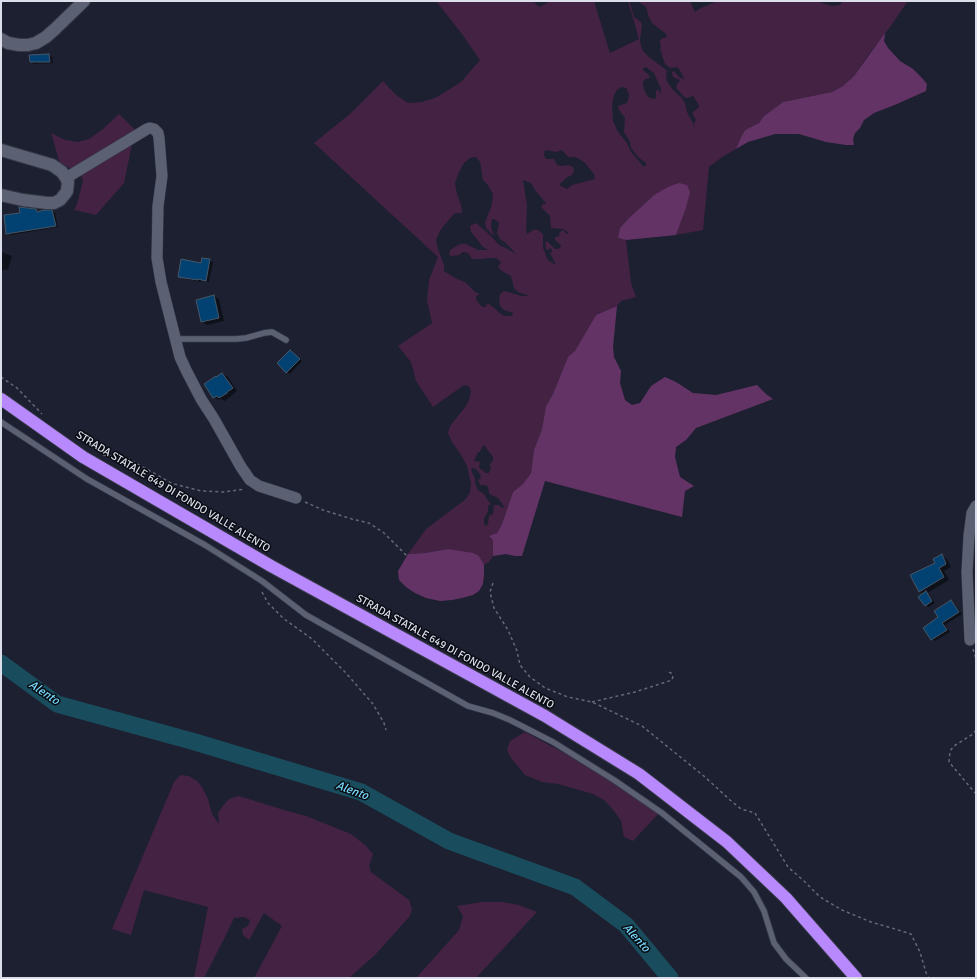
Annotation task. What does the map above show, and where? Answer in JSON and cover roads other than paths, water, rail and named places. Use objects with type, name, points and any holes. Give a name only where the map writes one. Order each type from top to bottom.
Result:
[{"type":"highway","name":"STRADA STATALE 649 DI FONDO VALLE ALENTO","points":[[1,399],[83,457],[271,566],[545,716],[639,774],[727,842],[786,898],[856,978]]},
{"type":"main road","points":[[1,40],[18,46],[36,43],[46,37],[84,1]]},
{"type":"main road","points":[[1,150],[52,165],[62,172],[68,182],[65,194],[60,200],[54,203],[23,200],[1,195]]},
{"type":"street","points":[[66,178],[147,129],[154,129],[158,133],[162,176],[158,206],[157,258],[161,282],[180,357],[202,399],[250,480],[259,486],[296,498]]},
{"type":"street","points":[[970,640],[967,572],[972,513],[976,506]]},
{"type":"lane","points":[[175,339],[236,339],[246,338],[264,332],[272,332],[286,340]]},
{"type":"lane","points":[[1,422],[86,479],[205,545],[262,581],[306,616],[468,706],[493,713],[510,720],[553,742],[614,780],[662,813],[741,877],[754,892],[764,911],[774,943],[786,959],[806,978]]},
{"type":"waterway","name":"Alento","points":[[1,663],[57,704],[195,742],[361,792],[449,841],[575,887],[626,925],[670,978]]}]
